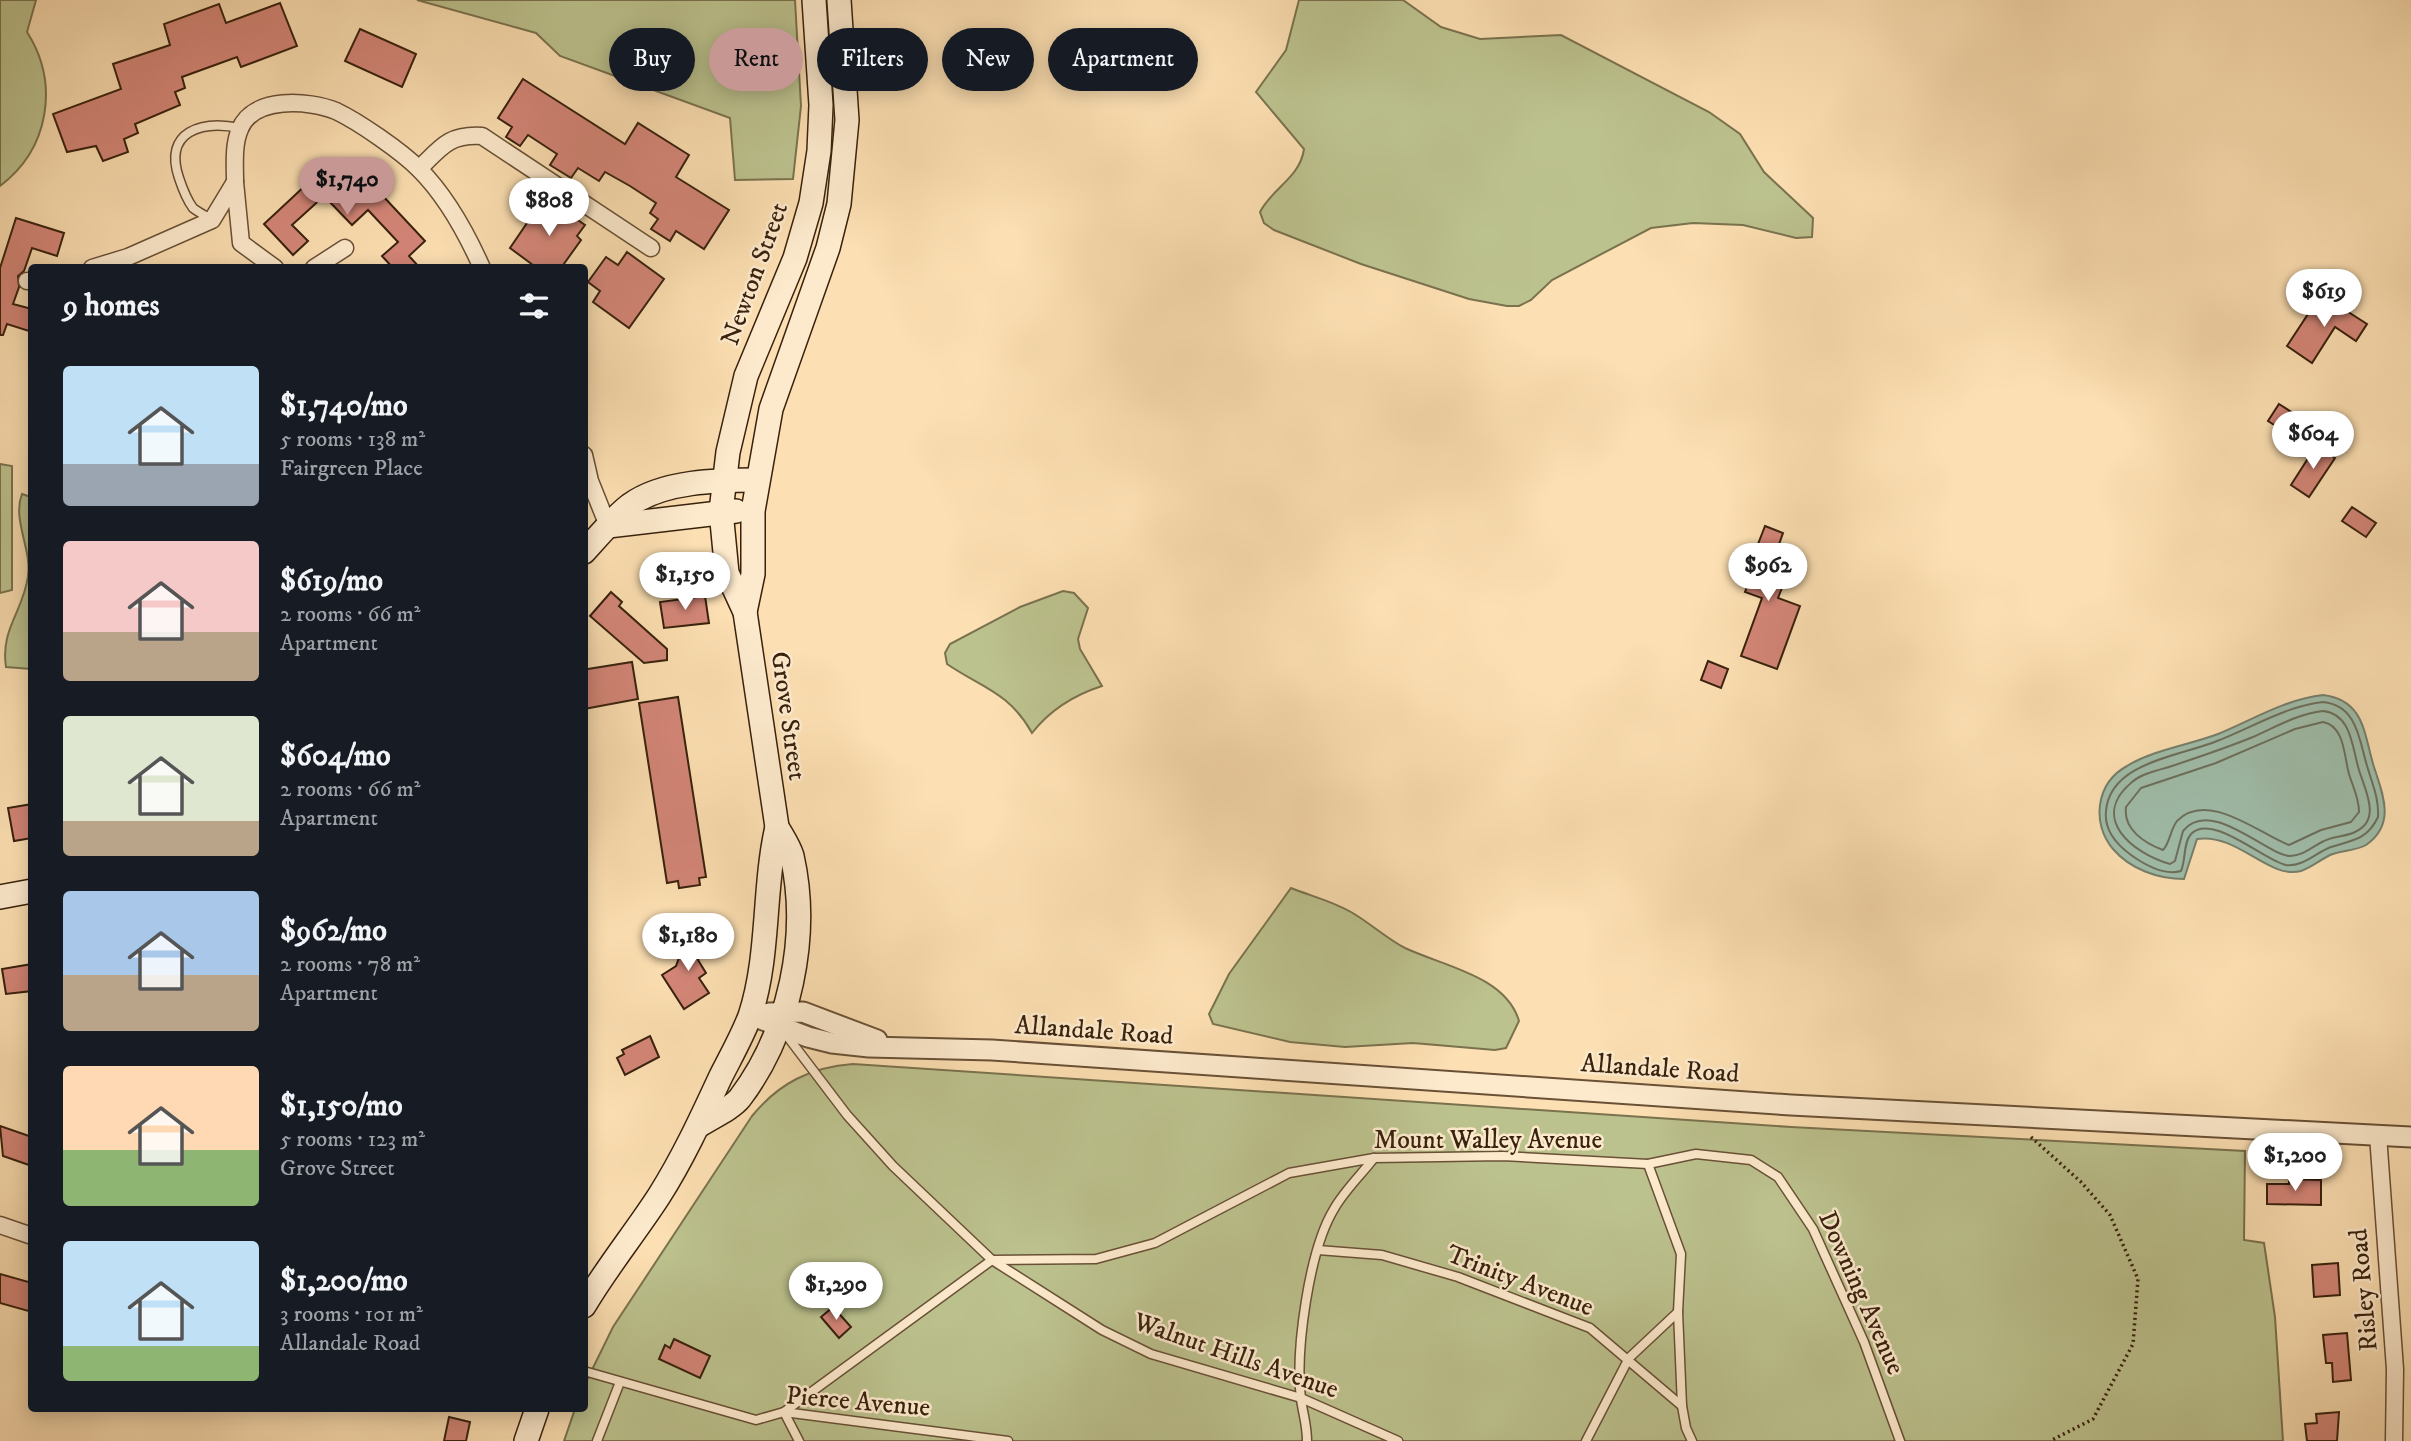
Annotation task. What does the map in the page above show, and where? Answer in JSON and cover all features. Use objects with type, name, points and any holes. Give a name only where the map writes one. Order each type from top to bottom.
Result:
[{"type":"main road","name":"Newton Street","points":[[721,511],[723,480],[746,376],[792,268],[811,203],[820,151],[821,106],[814,0]]},
{"type":"main road","points":[[608,526],[721,511],[753,511],[757,480],[781,375],[821,269],[839,204],[846,120],[839,0]]},
{"type":"main road","points":[[588,548],[631,504],[654,493],[723,480],[757,480]]},
{"type":"main road","name":"Grove Street","points":[[700,1125],[738,1100],[782,1019],[796,958],[795,879],[791,853],[777,827],[745,612],[727,573],[721,511]]},
{"type":"main road","name":"Grove Street","points":[[745,612],[753,574],[753,511]]},
{"type":"main road","name":"Grove Street","points":[[588,1299],[606,1268],[658,1197],[700,1125],[750,1015],[761,957],[770,880],[769,862],[777,827]]},
{"type":"main road","points":[[0,897],[28,892]]},
{"type":"main road","points":[[526,1441],[536,1412]]},
{"type":"street","points":[[270,264],[241,243],[234,157],[240,128],[254,112],[278,102],[335,111],[419,169],[462,224],[480,264]]},
{"type":"street","points":[[419,169],[448,141],[464,135],[482,136],[651,248]]},
{"type":"street","points":[[105,264],[128,257],[212,220],[235,182]]},
{"type":"street","points":[[320,264],[345,248]]},
{"type":"street","points":[[588,472],[608,526]]},
{"type":"street","points":[[588,510],[608,526]]},
{"type":"street","name":"Allandale Road","points":[[750,1015],[782,1019],[832,1043],[869,1047],[905,1046],[1791,1105],[2411,1137]]},
{"type":"street","name":"Risley Road","points":[[2378,1135],[2395,1369],[2394,1441]]},
{"type":"street","points":[[0,1225],[28,1235]]},
{"type":"lane","points":[[212,220],[193,207],[182,187],[175,164],[178,144],[189,131],[203,125],[219,123],[240,128]]},
{"type":"lane","points":[[770,880],[795,879]]},
{"type":"lane","points":[[782,1019],[866,1136],[992,1259],[784,1412],[799,1441]]},
{"type":"lane","name":"Downing Avenue","points":[[1648,1164],[1696,1154],[1751,1160],[1778,1177],[1813,1229],[1864,1342],[1900,1441]]},
{"type":"lane","name":"Mount Walley Avenue","points":[[992,1259],[1096,1259],[1155,1242],[1289,1173],[1374,1158],[1503,1156],[1648,1164]]},
{"type":"lane","points":[[1307,1441],[1307,1420],[1301,1398],[1303,1307],[1318,1250],[1333,1209],[1374,1158]]},
{"type":"lane","points":[[1648,1164],[1681,1254],[1678,1312],[1682,1406],[1686,1428],[1692,1441]]},
{"type":"lane","name":"Trinity Avenue","points":[[1318,1250],[1382,1255],[1458,1277],[1590,1328],[1629,1358],[1682,1406]]},
{"type":"lane","name":"Walnut Hills Avenue","points":[[992,1259],[1102,1329],[1151,1354],[1301,1398],[1398,1441]]},
{"type":"lane","points":[[1586,1441],[1629,1358],[1678,1312]]},
{"type":"lane","name":"Pierce Avenue","points":[[588,1372],[755,1420],[784,1412],[1008,1441]]},
{"type":"lane","points":[[597,1441],[620,1382]]},
{"type":"path","points":[[2008,1116],[2081,1182],[2110,1215],[2138,1279],[2133,1344],[2093,1419],[2050,1441]]},
{"type":"green space","points":[[0,0],[36,0],[27,32],[44,73],[46,94],[39,135],[30,154],[17,171],[0,186]]},
{"type":"green space","points":[[417,0],[795,0],[797,28],[709,28],[709,91],[800,91],[793,179],[735,180],[730,118],[656,91],[695,91],[695,28],[609,28],[609,74],[560,56],[536,33]]},
{"type":"green space","points":[[1299,0],[1403,0],[1441,27],[1480,39],[1561,35],[1709,112],[1740,134],[1764,172],[1813,218],[1812,237],[1796,238],[1743,225],[1693,223],[1651,228],[1552,280],[1531,300],[1519,306],[1507,306],[1469,299],[1361,264],[1274,230],[1264,223],[1260,212],[1297,168],[1304,149],[1256,92],[1286,50]]},
{"type":"green space","points":[[0,464],[12,466],[12,590],[0,593]]},
{"type":"green space","points":[[22,494],[28,496],[28,566],[19,514]]},
{"type":"green space","points":[[28,576],[28,669],[6,667],[9,630]]},
{"type":"green space","points":[[1063,591],[1074,593],[1088,608],[1078,639],[1080,649],[1102,686],[1063,704],[1032,733],[1004,699],[947,664],[945,653],[950,644],[1020,607]]},
{"type":"green space","points":[[1291,888],[1344,908],[1405,948],[1471,974],[1501,993],[1512,1006],[1519,1021],[1506,1048],[1495,1050],[1413,1043],[1345,1047],[1290,1042],[1213,1024],[1209,1014],[1229,974]]},
{"type":"green space","points":[[853,1064],[1791,1127],[2245,1151],[2244,1240],[2264,1243],[2275,1317],[2283,1441],[564,1441],[574,1412],[588,1412],[588,1378],[613,1327],[752,1116],[773,1094],[797,1079]]},
{"type":"water","points":[[2323,695],[2337,698],[2347,704],[2355,712],[2365,731],[2385,809],[2381,828],[2366,845],[2330,855],[2301,871],[2289,872],[2277,869],[2226,843],[2197,839],[2184,879],[2145,872],[2120,856],[2106,839],[2100,816],[2103,793],[2117,773],[2127,766],[2148,756],[2218,734],[2282,705]]},
{"type":"building","points":[[280,3],[297,46],[241,67],[237,57],[182,77],[185,88],[175,92],[180,105],[135,124],[138,133],[124,139],[128,152],[103,161],[96,146],[67,152],[53,114],[121,89],[113,64],[170,45],[164,24],[219,4],[226,23]]},
{"type":"building","points":[[360,29],[416,54],[402,87],[345,61]]},
{"type":"building","points":[[523,79],[625,144],[638,123],[689,155],[676,177],[729,210],[704,249],[676,231],[670,241],[651,229],[658,219],[650,213],[656,203],[630,186],[605,172],[599,181],[578,168],[571,178],[550,165],[557,154],[528,135],[520,146],[506,137],[512,127],[498,118]]},
{"type":"building","points":[[323,169],[350,198],[368,180],[425,241],[409,256],[416,264],[389,264],[382,256],[398,242],[368,210],[352,225],[324,196],[292,225],[308,241],[293,255],[264,224]]},
{"type":"building","points":[[553,203],[585,225],[577,236],[581,240],[564,264],[532,264],[510,248],[540,204],[548,210]]},
{"type":"building","points":[[16,218],[64,233],[57,256],[32,248],[24,271],[18,276],[19,287],[13,304],[28,308],[28,331],[7,324],[3,335],[0,335],[0,268]]},
{"type":"building","points":[[627,252],[664,279],[629,328],[593,302],[600,291],[588,282],[606,257],[618,265]]},
{"type":"building","points":[[2328,299],[2367,324],[2356,341],[2335,327],[2312,363],[2287,346],[2314,305],[2321,310]]},
{"type":"building","points":[[2279,404],[2324,433],[2313,450],[2268,421]]},
{"type":"building","points":[[2316,446],[2335,458],[2309,497],[2291,485]]},
{"type":"building","points":[[2352,507],[2376,523],[2366,537],[2342,521]]},
{"type":"building","points":[[1765,526],[1783,533],[1772,564],[1789,570],[1778,598],[1800,606],[1777,669],[1741,656],[1762,598],[1745,592],[1751,576],[1740,572],[1747,555],[1753,557]]},
{"type":"building","points":[[611,592],[622,602],[619,606],[667,649],[667,660],[644,663],[590,616]]},
{"type":"building","points":[[705,596],[709,623],[664,628],[660,602]]},
{"type":"building","points":[[1708,661],[1728,669],[1721,688],[1701,680]]},
{"type":"building","points":[[632,662],[638,699],[588,708],[588,669]]},
{"type":"building","points":[[678,697],[706,877],[699,878],[700,885],[679,888],[678,881],[667,883],[639,703]]},
{"type":"building","points":[[28,805],[28,839],[14,841],[8,808]]},
{"type":"building","points":[[688,933],[706,940],[698,960],[706,973],[699,978],[709,993],[684,1009],[662,975],[676,966]]},
{"type":"building","points":[[28,965],[28,991],[6,994],[2,969]]},
{"type":"building","points":[[650,1036],[659,1057],[625,1075],[617,1058],[624,1054],[622,1050]]},
{"type":"building","points":[[0,1126],[28,1136],[28,1165],[3,1156]]},
{"type":"building","points":[[2289,1179],[2321,1180],[2321,1205],[2267,1204],[2267,1184],[2289,1184]]},
{"type":"building","points":[[2338,1263],[2340,1295],[2314,1297],[2312,1265]]},
{"type":"building","points":[[0,1274],[28,1282],[28,1311],[0,1303]]},
{"type":"building","points":[[833,1307],[851,1327],[839,1338],[821,1317]]},
{"type":"building","points":[[2347,1333],[2351,1380],[2333,1382],[2332,1363],[2326,1363],[2323,1335]]},
{"type":"building","points":[[674,1339],[710,1356],[700,1378],[659,1359],[665,1345],[670,1348]]},
{"type":"building","points":[[2339,1412],[2337,1441],[2307,1441],[2305,1424],[2317,1423],[2316,1414]]},
{"type":"building","points":[[449,1417],[470,1422],[466,1441],[444,1441]]}]
